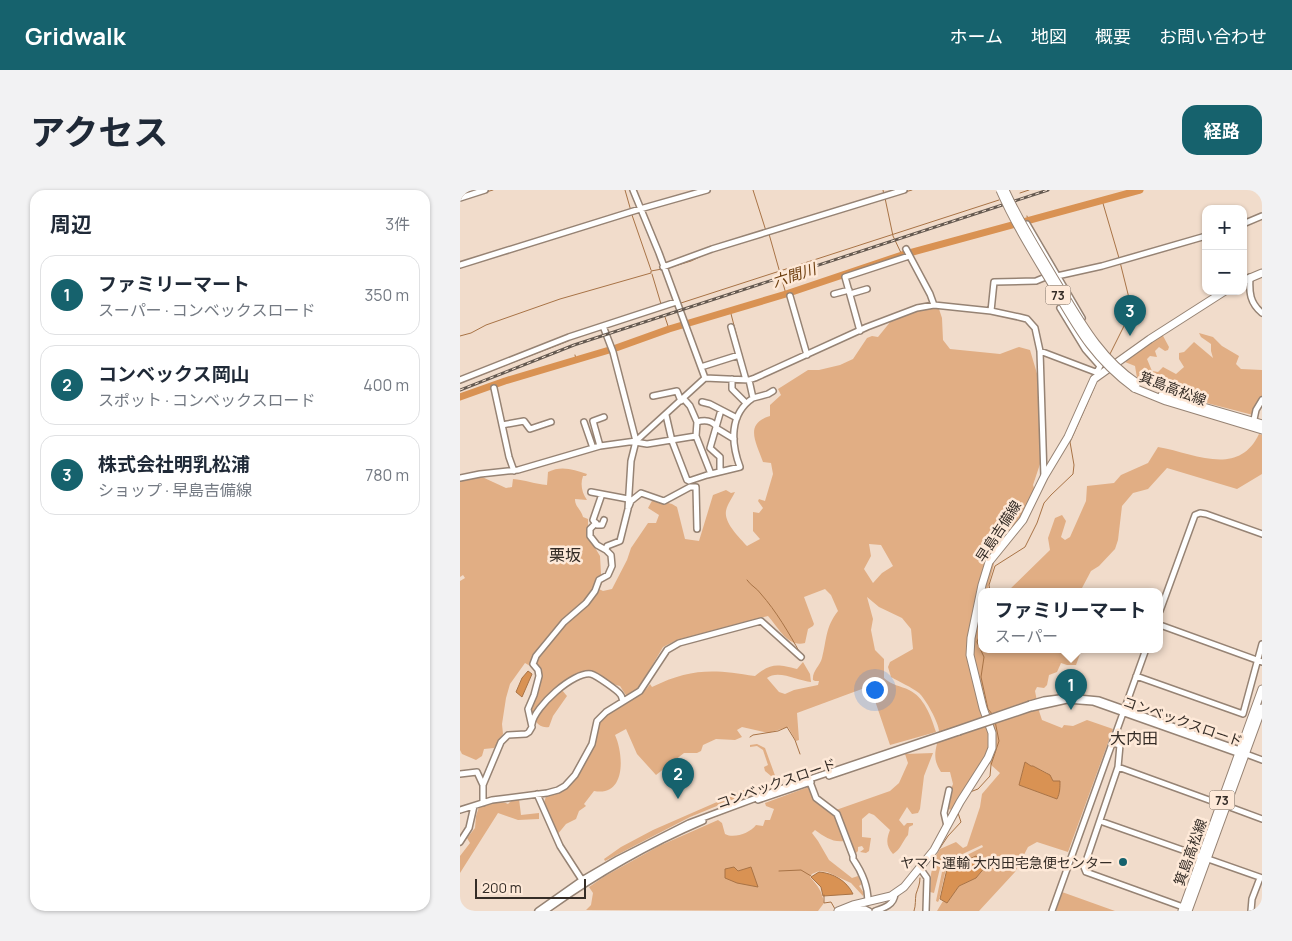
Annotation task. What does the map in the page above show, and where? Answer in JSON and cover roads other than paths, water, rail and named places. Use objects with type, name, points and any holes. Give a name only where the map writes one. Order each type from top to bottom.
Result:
[{"type":"main road","name":"箕島高松線","points":[[1000,190],[1018,229],[1085,340],[1108,367],[1135,385],[1166,401],[1253,424],[1262,424]]},
{"type":"main road","name":"箕島高松線","points":[[1005,190],[1023,227],[1090,337],[1106,358],[1135,385]]},
{"type":"main road","points":[[1247,279],[1262,273]]},
{"type":"main road","name":"早島吉備線","points":[[981,588],[989,562],[1023,520],[1044,476],[1068,437],[1099,371],[1219,295]]},
{"type":"main road","name":"箕島高松線","points":[[1253,424],[1262,430]]},
{"type":"main road","name":"早島吉備線","points":[[839,910],[895,894],[904,887],[934,850],[963,796],[988,758],[992,748],[992,734],[983,708],[970,655],[971,638],[978,604]]},
{"type":"main road","name":"箕島高松線","points":[[1185,910],[1224,805],[1262,689]]},
{"type":"main road","name":"箕島高松線","points":[[1241,752],[1262,708]]},
{"type":"street","points":[[460,198],[485,190]]},
{"type":"street","points":[[633,190],[705,378]]},
{"type":"street","points":[[460,265],[706,190]]},
{"type":"street","points":[[663,267],[712,249],[904,190]]},
{"type":"street","points":[[1247,222],[1262,216]]},
{"type":"street","points":[[1026,224],[1105,355],[1099,371]]},
{"type":"street","points":[[1015,234],[1032,234]]},
{"type":"street","points":[[991,311],[994,282],[1036,281],[1048,276],[1057,276],[1102,266],[1202,237]]},
{"type":"street","points":[[906,249],[934,305]]},
{"type":"street","points":[[860,331],[845,277],[908,256]]},
{"type":"street","points":[[1247,279],[1251,299],[1256,308],[1262,313]]},
{"type":"street","points":[[834,294],[867,289]]},
{"type":"street","points":[[790,296],[807,355]]},
{"type":"street","points":[[1072,301],[1060,308],[1099,371]]},
{"type":"street","points":[[460,380],[552,344],[676,302]]},
{"type":"street","points":[[636,442],[705,378],[747,380],[755,378],[860,331],[917,308],[934,305],[991,311],[1027,320],[1035,328],[1040,351],[1044,476]]},
{"type":"street","points":[[731,327],[753,398]]},
{"type":"street","points":[[603,328],[613,352],[636,442],[631,461],[628,508]]},
{"type":"street","points":[[1040,351],[1099,371]]},
{"type":"street","points":[[701,367],[739,355]]},
{"type":"street","points":[[732,379],[732,389],[746,403]]},
{"type":"street","points":[[494,388],[514,471]]},
{"type":"street","points":[[654,396],[677,391],[682,400],[690,406],[697,422],[696,436],[711,474]]},
{"type":"street","points":[[687,480],[690,481],[740,467],[733,450],[737,418],[746,403],[753,398],[773,391]]},
{"type":"street","points":[[1253,424],[1256,410],[1262,400]]},
{"type":"street","points":[[702,402],[710,404],[737,418]]},
{"type":"street","points":[[720,472],[720,457],[710,448],[721,410]]},
{"type":"street","points":[[666,415],[672,439],[690,487]]},
{"type":"street","points":[[600,446],[593,421],[604,417]]},
{"type":"street","points":[[697,422],[706,420],[712,422],[716,427],[734,439]]},
{"type":"street","points":[[502,425],[524,421],[530,429],[550,422]]},
{"type":"street","points":[[584,422],[593,448]]},
{"type":"street","points":[[460,478],[514,471],[600,446],[636,442],[647,444],[696,436]]},
{"type":"street","points":[[606,550],[608,545],[620,541],[631,501],[641,493],[664,501],[690,487],[696,487],[697,529]]},
{"type":"street","points":[[591,492],[628,499]]},
{"type":"street","points":[[596,524],[593,520],[602,494]]},
{"type":"street","points":[[1163,603],[1195,515],[1200,513],[1206,514],[1262,534]]},
{"type":"street","points":[[532,725],[528,709],[534,695],[539,674],[534,660],[564,622],[586,603],[595,591],[599,580],[608,575],[612,566],[611,554],[597,545],[590,536],[590,529],[596,524],[602,525],[604,520]]},
{"type":"street","points":[[460,810],[492,800],[558,790],[570,782],[592,744],[597,721],[606,712],[643,687],[663,655],[671,646],[759,622],[766,624],[801,657]]},
{"type":"street","points":[[1163,626],[1260,661]]},
{"type":"street","points":[[1136,676],[1243,714],[1260,661],[1262,644]]},
{"type":"street","points":[[1052,911],[1145,653]]},
{"type":"street","points":[[484,803],[484,785],[504,738],[508,735],[526,734],[530,731],[534,714],[557,690],[583,675],[592,674],[620,694],[624,701]]},
{"type":"street","name":"コンベックスロード","points":[[545,911],[598,875],[668,836],[729,810],[1055,698],[1078,697],[1099,700],[1262,760]]},
{"type":"street","name":"コンベックスロード","points":[[538,911],[582,880],[642,845],[703,817],[783,788],[958,731]]},
{"type":"street","points":[[1112,743],[1120,745],[1118,767],[1084,867],[1086,872],[1185,910]]},
{"type":"street","points":[[1118,767],[1262,819]]},
{"type":"street","points":[[460,774],[477,772],[484,785]]},
{"type":"street","points":[[810,782],[816,798],[837,814],[854,856],[853,859],[864,878],[868,891],[868,901]]},
{"type":"street","points":[[947,826],[944,813],[949,790]]},
{"type":"street","points":[[537,794],[560,846],[582,880]]},
{"type":"street","points":[[460,842],[469,828],[474,806]]},
{"type":"street","points":[[1100,821],[1261,878],[1252,899],[1251,911]]},
{"type":"street","points":[[920,868],[927,878],[926,911]]},
{"type":"street","points":[[875,911],[891,903],[894,900],[895,894]]},
{"type":"street","points":[[839,910],[865,909],[869,911]]},
{"type":"waterway","points":[[486,192],[493,190]]},
{"type":"waterway","points":[[625,190],[631,211]]},
{"type":"waterway","points":[[753,190],[766,231]]},
{"type":"waterway","points":[[883,190],[884,195]]},
{"type":"waterway","points":[[905,192],[912,190]]},
{"type":"waterway","points":[[1020,193],[1029,190]]},
{"type":"waterway","name":"六間川","points":[[460,397],[505,381],[616,348],[669,329],[786,294],[902,255],[1140,190]]},
{"type":"waterway","points":[[885,198],[893,236],[902,255]]},
{"type":"waterway","points":[[681,303],[999,200]]},
{"type":"waterway","points":[[1102,200],[1119,258]]},
{"type":"waterway","points":[[632,215],[651,270]]},
{"type":"waterway","name":"六間川","points":[[1027,216],[1028,220]]},
{"type":"waterway","points":[[767,234],[794,226]]},
{"type":"waterway","points":[[769,234],[786,294]]},
{"type":"waterway","points":[[668,268],[691,261],[708,253]]},
{"type":"waterway","points":[[1110,354],[1132,310],[1120,262]]},
{"type":"waterway","points":[[460,336],[560,299],[662,269]]},
{"type":"waterway","points":[[652,274],[661,304]]},
{"type":"waterway","points":[[605,328],[673,306]]},
{"type":"waterway","points":[[730,310],[743,360]]},
{"type":"waterway","points":[[665,317],[669,329]]},
{"type":"waterway","points":[[572,339],[601,329]]},
{"type":"waterway","points":[[460,383],[568,341]]},
{"type":"waterway","name":"六間川","points":[[575,355],[576,359]]},
{"type":"waterway","points":[[990,588],[995,566],[1025,547],[1037,523],[1044,503],[1073,474],[1074,465],[1070,442],[1094,388]]},
{"type":"waterway","points":[[747,580],[772,608],[800,653]]},
{"type":"waterway","points":[[978,639],[978,644]]},
{"type":"waterway","points":[[982,653],[984,657],[981,677],[988,709],[993,715]]},
{"type":"waterway","points":[[970,792],[978,789],[990,776],[991,765],[999,741],[995,721]]},
{"type":"waterway","points":[[750,737],[778,731],[787,727],[795,740],[800,754]]},
{"type":"waterway","points":[[940,848],[961,822],[958,813]]},
{"type":"waterway","points":[[779,871],[801,870],[811,876]]},
{"type":"waterway","points":[[914,911],[920,878]]},
{"type":"waterway","points":[[824,895],[824,903],[831,902],[835,909]]},
{"type":"railway","points":[[460,390],[574,345],[1048,190]]},
{"type":"place","name":"株式会社明乳松浦","points":[[1130,336]]},
{"type":"place","name":"ファミリーマート","points":[[1071,710]]},
{"type":"place","name":"コンベックス岡山","points":[[678,799]]},
{"type":"place","name":"ヤマト運輸 大内田宅急便センター","points":[[1123,862]]},
{"type":"district","name":"栗坂","points":[[565,555]]},
{"type":"district","name":"大内田","points":[[1134,738]]}]
